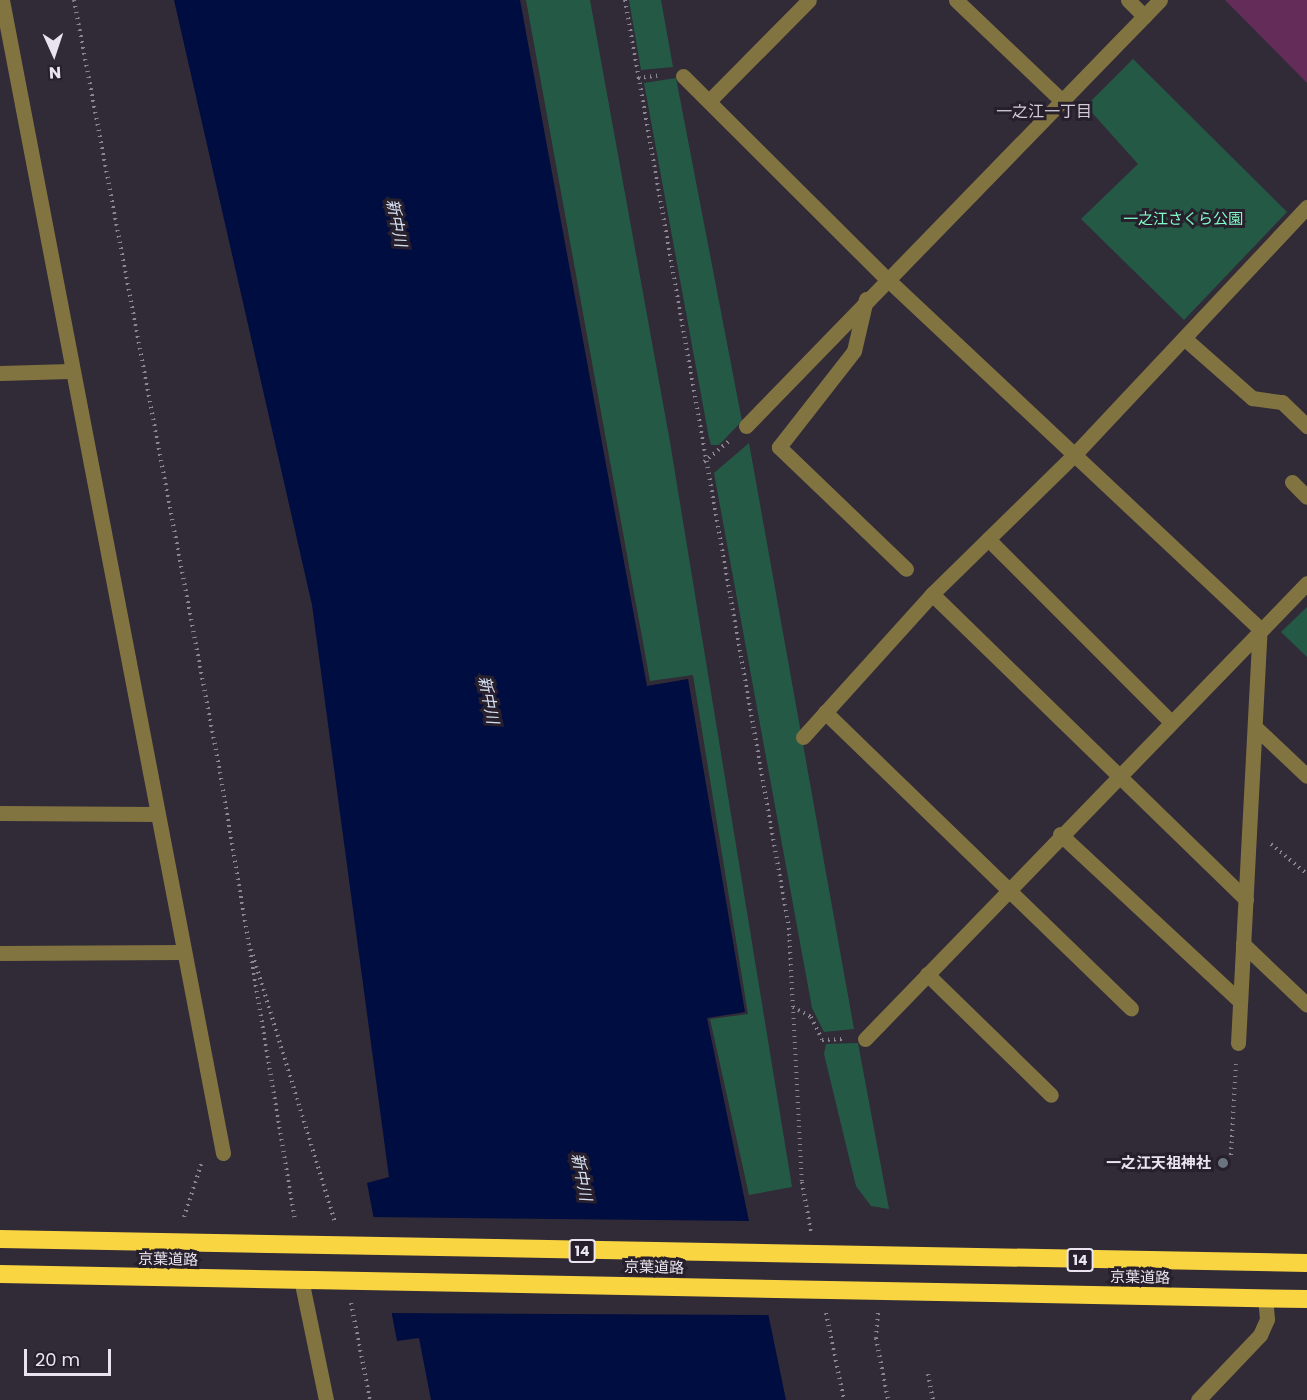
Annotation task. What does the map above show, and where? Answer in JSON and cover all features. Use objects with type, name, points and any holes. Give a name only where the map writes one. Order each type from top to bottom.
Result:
[{"type":"highway","name":"京葉道路","points":[[0,1239],[854,1257],[1307,1263]]},
{"type":"highway","name":"京葉道路","points":[[0,1274],[880,1288],[1307,1299]]},
{"type":"street","points":[[2,0],[70,371],[223,1153]]},
{"type":"street","points":[[956,0],[1061,100]]},
{"type":"street","points":[[1128,0],[1144,16]]},
{"type":"street","points":[[746,426],[885,278],[1160,0]]},
{"type":"street","points":[[711,99],[800,3]]},
{"type":"street","points":[[683,76],[711,99],[885,278],[1260,629]]},
{"type":"street","points":[[803,737],[932,594],[1073,456],[1307,207]]},
{"type":"street","points":[[866,298],[854,351],[779,447],[906,569]]},
{"type":"street","points":[[1184,338],[1252,398],[1282,402],[1307,426]]},
{"type":"street","points":[[0,373],[70,371]]},
{"type":"street","points":[[1292,482],[1307,497]]},
{"type":"street","points":[[988,539],[1169,720]]},
{"type":"street","points":[[865,1039],[1169,720],[1307,583]]},
{"type":"street","points":[[932,594],[1246,900]]},
{"type":"street","points":[[1238,1043],[1260,629]]},
{"type":"street","points":[[825,712],[1131,1009]]},
{"type":"street","points":[[1255,727],[1307,777]]},
{"type":"street","points":[[0,813],[156,814]]},
{"type":"street","points":[[1060,834],[1240,1002]]},
{"type":"street","points":[[1243,944],[1307,1005]]},
{"type":"street","points":[[0,953],[184,952]]},
{"type":"street","points":[[927,974],[1051,1095]]},
{"type":"street","points":[[301,1279],[326,1400]]},
{"type":"street","points":[[1198,1400],[1260,1335],[1265,1298]]},
{"type":"path","points":[[74,0],[247,933],[296,1227]]},
{"type":"path","points":[[625,0],[704,462],[789,928],[802,1182],[812,1238]]},
{"type":"path","points":[[704,462],[746,426]]},
{"type":"path","points":[[1249,826],[1307,874]]},
{"type":"path","points":[[247,933],[337,1231]]},
{"type":"path","points":[[793,1007],[811,1017],[822,1040],[865,1039]]},
{"type":"path","points":[[1231,1155],[1238,1043]]},
{"type":"path","points":[[184,1217],[216,1118]]},
{"type":"path","points":[[880,1288],[876,1338],[888,1400]]},
{"type":"path","points":[[350,1295],[370,1400]]},
{"type":"path","points":[[824,1307],[844,1400]]},
{"type":"path","points":[[928,1374],[933,1400]]},
{"type":"green space","points":[[526,0],[590,0],[670,442],[792,1187],[749,1195],[710,1019],[748,1014],[693,675],[650,681]]},
{"type":"green space","points":[[629,0],[661,0],[673,67],[641,70]]},
{"type":"green space","name":"一之江さくら公園","points":[[1133,59],[1287,212],[1184,320],[1081,219],[1138,164],[1086,106]]},
{"type":"green space","points":[[676,78],[742,421],[719,445],[711,445],[709,438],[644,83]]},
{"type":"green space","points":[[749,443],[854,1029],[824,1032],[812,1008],[714,473]]},
{"type":"green space","points":[[1307,607],[1307,657],[1281,632]]},
{"type":"green space","points":[[858,1043],[889,1209],[871,1206],[856,1186],[824,1054],[826,1044]]},
{"type":"water","name":"新中川","points":[[174,0],[520,0],[647,686],[688,679],[745,1012],[707,1018],[786,1400],[431,1400],[419,1338],[397,1341],[367,1183],[389,1177],[312,605]]},
{"type":"pier","points":[[371,1217],[752,1221],[772,1315],[388,1313]]},
{"type":"building","points":[[1225,0],[1307,0],[1307,83]]},
{"type":"place","name":"一之江天祖神社","points":[[1223,1163]]},
{"type":"district","name":"一之江一丁目","points":[[1044,112]]}]
